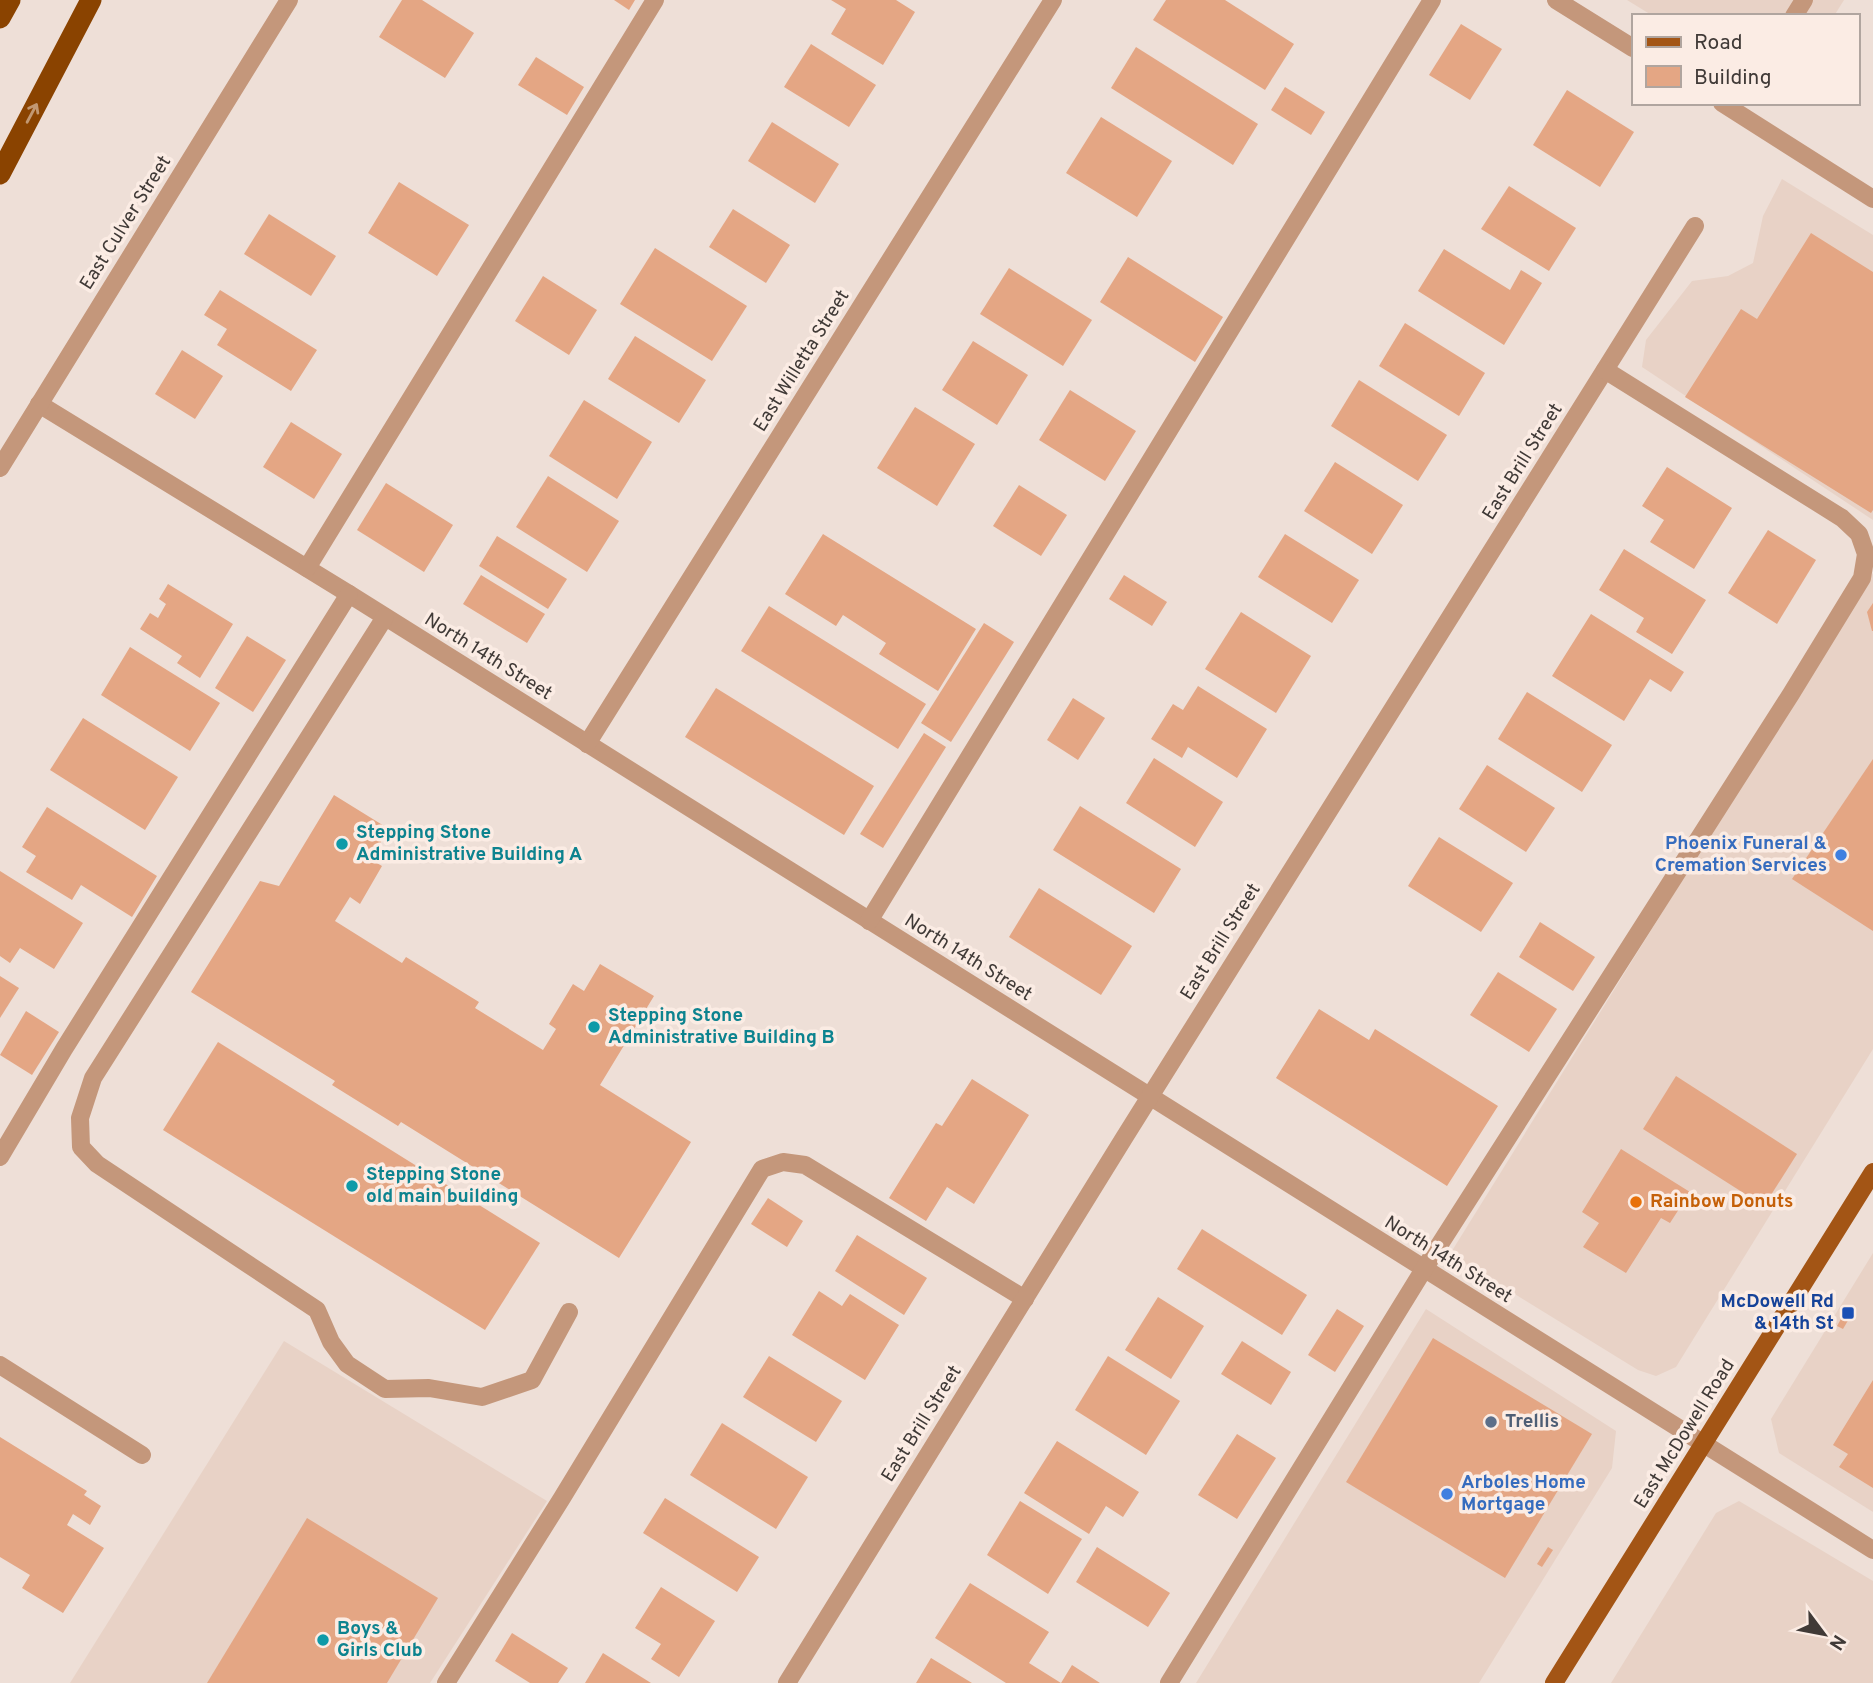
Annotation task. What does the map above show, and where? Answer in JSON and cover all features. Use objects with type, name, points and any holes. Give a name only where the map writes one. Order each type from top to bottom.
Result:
[{"type":"highway","points":[[0,18],[10,0]]},
{"type":"highway","points":[[0,174],[91,0]]},
{"type":"main road","name":"East McDowell Road","points":[[1554,1683],[1873,1172]]},
{"type":"street","name":"East Culver Street","points":[[0,468],[289,0]]},
{"type":"street","points":[[307,568],[655,0]]},
{"type":"street","name":"East Willetta Street","points":[[587,744],[1053,0]]},
{"type":"street","points":[[869,921],[1432,0]]},
{"type":"street","points":[[1556,0],[1632,47]]},
{"type":"street","points":[[1732,106],[1873,199]]},
{"type":"street","name":"East Brill Street","points":[[787,1683],[1695,226]]},
{"type":"street","points":[[1169,1683],[1424,1269],[1791,694],[1862,578],[1866,554],[1859,534],[1842,518],[1605,370]]},
{"type":"street","name":"North 14th Street","points":[[39,404],[349,594],[1873,1550]]},
{"type":"street","points":[[0,1157],[64,1049],[349,594]]},
{"type":"street","points":[[385,617],[93,1078],[80,1118],[81,1147],[97,1164],[317,1310],[331,1342],[347,1364],[385,1389],[429,1388],[482,1397],[532,1380],[569,1312]]},
{"type":"street","points":[[446,1683],[762,1169],[783,1162],[804,1165],[1025,1299]]},
{"type":"street","points":[[0,1365],[142,1455]]},
{"type":"shaded area","points":[[1627,0],[1844,0],[1835,14],[1650,14]]},
{"type":"shaded area","points":[[1782,179],[1873,235],[1873,520],[1642,367],[1646,340],[1692,281],[1728,276],[1753,263],[1763,216]]},
{"type":"shaded area","points":[[1873,573],[1873,1049],[1676,1367],[1656,1376],[1638,1370],[1450,1254]]},
{"type":"shaded area","points":[[1873,1253],[1873,1512],[1779,1453],[1771,1419]]},
{"type":"shaded area","points":[[1426,1309],[1616,1431],[1612,1468],[1479,1683],[1196,1683]]},
{"type":"shaded area","points":[[284,1341],[547,1501],[430,1683],[70,1683]]},
{"type":"shaded area","points":[[1739,1501],[1873,1581],[1873,1683],[1611,1683],[1716,1513]]},
{"type":"building","points":[[402,0],[422,0],[474,33],[445,78],[379,37]]},
{"type":"building","points":[[614,0],[635,0],[629,10]]},
{"type":"building","points":[[831,0],[896,0],[915,12],[883,65],[831,34],[846,9]]},
{"type":"building","points":[[1166,0],[1225,0],[1294,44],[1265,90],[1153,20]]},
{"type":"building","points":[[1461,24],[1502,49],[1470,100],[1429,75]]},
{"type":"building","points":[[811,44],[876,85],[849,127],[784,87]]},
{"type":"building","points":[[1136,47],[1258,124],[1233,165],[1111,88]]},
{"type":"building","points":[[536,57],[584,87],[567,115],[518,85]]},
{"type":"building","points":[[1285,87],[1325,112],[1311,135],[1271,110]]},
{"type":"building","points":[[1567,90],[1634,132],[1600,187],[1533,145]]},
{"type":"building","points":[[1101,117],[1172,161],[1137,217],[1066,173]]},
{"type":"building","points":[[772,122],[839,164],[815,203],[748,161]]},
{"type":"building","points":[[399,182],[469,225],[437,276],[368,233]]},
{"type":"building","points":[[1509,186],[1576,228],[1549,271],[1481,229]]},
{"type":"building","points":[[733,209],[790,245],[766,283],[709,247]]},
{"type":"building","points":[[269,214],[336,256],[311,296],[244,254]]},
{"type":"building","points":[[1811,233],[1873,272],[1871,513],[1685,397],[1741,309],[1757,319]]},
{"type":"building","points":[[655,248],[747,306],[712,361],[620,304]]},
{"type":"building","points":[[1444,249],[1510,290],[1521,270],[1542,283],[1504,345],[1418,291]]},
{"type":"building","points":[[1128,257],[1223,317],[1195,362],[1100,302]]},
{"type":"building","points":[[1009,268],[1092,320],[1063,366],[980,314]]},
{"type":"building","points":[[543,276],[597,310],[569,355],[515,321]]},
{"type":"building","points":[[220,290],[317,350],[291,391],[217,345],[227,329],[204,315]]},
{"type":"building","points":[[1405,323],[1485,373],[1459,416],[1379,366]]},
{"type":"building","points":[[635,336],[706,380],[679,423],[608,379]]},
{"type":"building","points":[[973,341],[1028,375],[997,425],[942,390]]},
{"type":"building","points":[[182,350],[223,376],[195,419],[155,394]]},
{"type":"building","points":[[1359,380],[1447,435],[1418,481],[1331,426]]},
{"type":"building","points":[[1070,390],[1136,431],[1105,481],[1039,440]]},
{"type":"building","points":[[584,400],[652,442],[617,499],[549,456]]},
{"type":"building","points":[[915,407],[975,444],[937,506],[877,468]]},
{"type":"building","points":[[291,422],[342,454],[314,499],[263,467]]},
{"type":"building","points":[[1335,462],[1403,505],[1372,554],[1304,511]]},
{"type":"building","points":[[1667,467],[1732,508],[1694,569],[1650,542],[1664,520],[1642,506]]},
{"type":"building","points":[[548,476],[619,521],[587,572],[516,527]]},
{"type":"building","points":[[386,483],[453,525],[424,572],[357,530]]},
{"type":"building","points":[[1019,485],[1067,515],[1041,556],[993,526]]},
{"type":"building","points":[[1768,530],[1816,560],[1777,624],[1728,593]]},
{"type":"building","points":[[823,534],[976,629],[938,691],[879,654],[886,643],[843,615],[836,626],[785,594]]},
{"type":"building","points":[[1285,534],[1359,580],[1332,623],[1258,577]]},
{"type":"building","points":[[497,536],[567,579],[548,609],[479,566]]},
{"type":"building","points":[[1624,549],[1706,600],[1672,654],[1636,632],[1644,618],[1599,590]]},
{"type":"building","points":[[481,575],[545,614],[527,643],[463,604]]},
{"type":"building","points":[[1124,575],[1167,602],[1152,626],[1109,599]]},
{"type":"building","points":[[168,584],[233,624],[200,678],[177,663],[182,656],[140,629],[150,613],[158,618],[166,604],[159,599]]},
{"type":"building","points":[[1873,603],[1873,631],[1872,631],[1867,612]]},
{"type":"building","points":[[769,606],[926,704],[898,749],[741,651]]},
{"type":"building","points":[[1241,612],[1311,656],[1276,713],[1205,669]]},
{"type":"building","points":[[1591,614],[1684,672],[1671,692],[1650,679],[1624,721],[1552,676]]},
{"type":"building","points":[[984,623],[1014,642],[951,742],[921,723]]},
{"type":"building","points":[[247,636],[286,660],[253,712],[215,688]]},
{"type":"building","points":[[130,647],[220,703],[190,751],[101,695]]},
{"type":"building","points":[[1198,686],[1267,729],[1237,778],[1188,747],[1182,758],[1151,739],[1173,704],[1183,710]]},
{"type":"building","points":[[716,688],[874,786],[844,835],[685,737]]},
{"type":"building","points":[[1527,692],[1612,745],[1582,792],[1498,739]]},
{"type":"building","points":[[1073,698],[1105,718],[1078,760],[1047,740]]},
{"type":"building","points":[[83,718],[178,777],[145,830],[50,770]]},
{"type":"building","points":[[924,733],[946,747],[883,848],[860,834]]},
{"type":"building","points":[[1154,758],[1223,802],[1195,847],[1126,803]]},
{"type":"building","name":"Phoenix Funeral & Cremation Services","points":[[1873,759],[1873,931],[1792,879]]},
{"type":"building","points":[[1487,765],[1555,808],[1526,852],[1459,809]]},
{"type":"building","points":[[334,795],[389,829],[370,859],[382,866],[360,904],[350,897],[335,921],[402,963],[406,957],[479,1002],[475,1008],[543,1050],[556,1029],[549,1024],[573,984],[584,991],[600,964],[654,996],[600,1085],[691,1142],[619,1258],[401,1122],[398,1126],[332,1085],[335,1081],[191,992],[260,881],[279,886]]},
{"type":"building","points":[[1080,806],[1181,869],[1154,913],[1053,850]]},
{"type":"building","points":[[47,807],[157,876],[132,917],[81,885],[72,900],[26,872],[36,856],[22,847]]},
{"type":"building","points":[[1439,837],[1513,883],[1481,932],[1408,886]]},
{"type":"building","points":[[0,871],[83,923],[54,969],[20,948],[10,963],[0,956]]},
{"type":"building","points":[[1039,888],[1132,946],[1101,995],[1009,937]]},
{"type":"building","points":[[1540,922],[1595,957],[1573,991],[1519,957]]},
{"type":"building","points":[[1498,972],[1557,1009],[1529,1052],[1470,1015]]},
{"type":"building","points":[[0,976],[19,988],[0,1018]]},
{"type":"building","points":[[1319,1009],[1369,1040],[1375,1029],[1498,1106],[1447,1186],[1276,1078]]},
{"type":"building","points":[[26,1011],[59,1032],[32,1075],[0,1055]]},
{"type":"building","name":"Stepping Stone old main building","points":[[218,1042],[540,1243],[485,1330],[163,1130]]},
{"type":"building","points":[[1676,1076],[1797,1154],[1764,1206],[1643,1129]]},
{"type":"building","points":[[972,1079],[1029,1115],[974,1204],[947,1187],[926,1221],[889,1198],[936,1123],[942,1126]]},
{"type":"building","name":"Rainbow Donuts","points":[[1621,1149],[1690,1192],[1670,1223],[1661,1218],[1626,1273],[1583,1247],[1599,1223],[1582,1212]]},
{"type":"building","points":[[768,1198],[803,1221],[787,1247],[751,1224]]},
{"type":"building","points":[[1202,1229],[1307,1295],[1282,1335],[1177,1269]]},
{"type":"building","points":[[857,1235],[927,1278],[904,1315],[835,1271]]},
{"type":"building","points":[[819,1291],[842,1306],[850,1294],[899,1325],[865,1380],[792,1335]]},
{"type":"building","points":[[1158,1297],[1204,1326],[1171,1379],[1125,1350]]},
{"type":"building","points":[[1847,1308],[1853,1312],[1843,1329],[1837,1326]]},
{"type":"building","points":[[1337,1309],[1364,1326],[1335,1372],[1308,1355]]},
{"type":"building","points":[[1433,1338],[1592,1434],[1505,1578],[1346,1482]]},
{"type":"building","points":[[1242,1341],[1291,1372],[1271,1405],[1221,1374]]},
{"type":"building","points":[[769,1356],[842,1401],[816,1442],[743,1397]]},
{"type":"building","points":[[1108,1356],[1180,1401],[1146,1455],[1075,1410]]},
{"type":"building","points":[[1873,1380],[1873,1488],[1839,1467],[1848,1454],[1833,1445]]},
{"type":"building","points":[[722,1423],[808,1477],[776,1529],[690,1475]]},
{"type":"building","points":[[1237,1434],[1276,1458],[1237,1519],[1198,1495]]},
{"type":"building","points":[[0,1437],[87,1491],[84,1495],[101,1506],[90,1525],[73,1514],[67,1525],[104,1548],[63,1613],[22,1588],[30,1575],[0,1557]]},
{"type":"building","points":[[1057,1441],[1139,1492],[1123,1517],[1106,1506],[1089,1534],[1024,1493]]},
{"type":"building","points":[[665,1498],[759,1557],[737,1592],[643,1533]]},
{"type":"building","points":[[1020,1501],[1082,1539],[1048,1594],[987,1555]]},
{"type":"building","name":"Boys & Girls Club","points":[[307,1518],[438,1598],[387,1683],[207,1683]]},
{"type":"building","points":[[1097,1547],[1170,1593],[1148,1627],[1076,1582]]},
{"type":"building","points":[[1548,1547],[1553,1550],[1542,1567],[1537,1564]]},
{"type":"building","points":[[970,1583],[1049,1632],[1029,1663],[1061,1683],[1006,1683],[935,1638]]},
{"type":"building","points":[[661,1587],[715,1621],[679,1677],[651,1659],[661,1644],[635,1628]]},
{"type":"building","points":[[512,1633],[568,1668],[558,1683],[530,1683],[495,1661]]},
{"type":"building","points":[[603,1653],[651,1683],[585,1683]]},
{"type":"building","points":[[931,1658],[972,1683],[916,1683]]},
{"type":"building","points":[[1072,1665],[1100,1683],[1061,1683]]},
{"type":"place","name":"Stepping Stone Administrative Building A","points":[[342,844]]},
{"type":"place","name":"Phoenix Funeral & Cremation Services","points":[[1841,855]]},
{"type":"place","name":"Stepping Stone Administrative Building B","points":[[594,1027]]},
{"type":"place","name":"Stepping Stone old main building","points":[[352,1186]]},
{"type":"place","name":"Rainbow Donuts","points":[[1636,1202]]},
{"type":"place","name":"McDowell Rd & 14th St","points":[[1848,1313]]},
{"type":"place","name":"Trellis","points":[[1491,1422]]},
{"type":"place","name":"Arboles Home Mortgage","points":[[1447,1494]]},
{"type":"place","name":"Boys & Girls Club","points":[[323,1640]]}]
